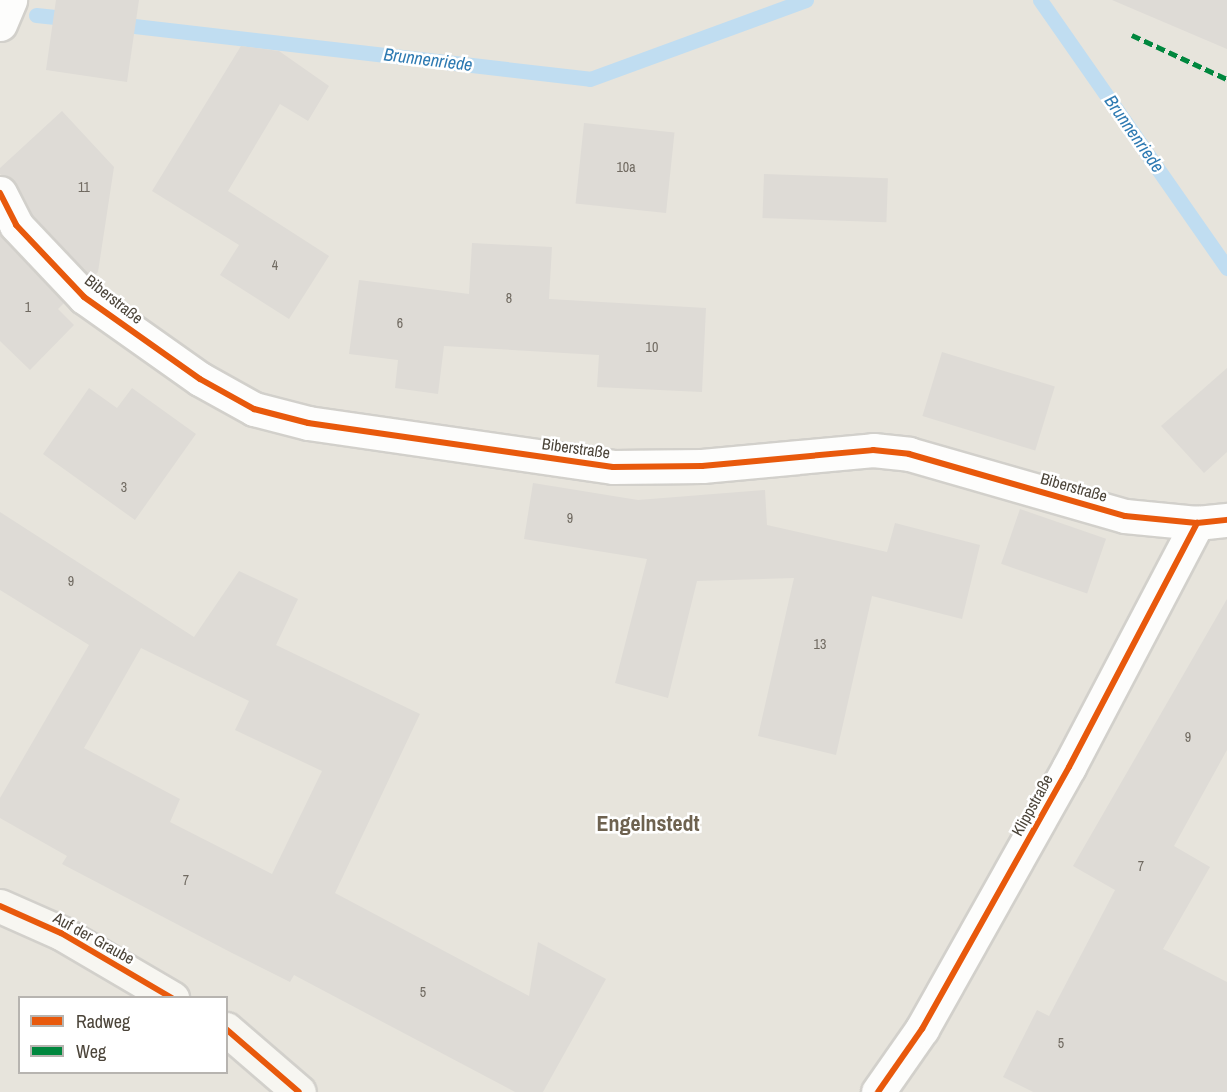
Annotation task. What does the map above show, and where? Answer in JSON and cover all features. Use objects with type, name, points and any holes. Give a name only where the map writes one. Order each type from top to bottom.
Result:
[{"type":"street","points":[[0,24],[10,0]]},
{"type":"street","name":"Biberstraße","points":[[0,193],[16,225],[84,297],[200,379],[254,409],[308,423],[613,467],[702,466],[873,450],[909,454],[1125,516],[1212,521]]},
{"type":"street","name":"Klippstraße","points":[[878,1092],[939,999],[1212,521]]},
{"type":"street","name":"Auf der Graube","points":[[0,906],[61,933],[169,996]]},
{"type":"street","points":[[228,1031],[299,1092]]},
{"type":"shaded area","points":[[0,0],[1227,0],[1227,1092],[0,1092]]},
{"type":"building","points":[[56,0],[139,0],[127,82],[46,70]]},
{"type":"building","points":[[1112,0],[1227,0],[1227,49]]},
{"type":"building","points":[[241,46],[279,51],[329,86],[308,121],[280,104],[228,191],[329,256],[289,319],[220,275],[239,245],[152,191]]},
{"type":"building","points":[[62,111],[114,167],[98,272],[92,278],[32,214],[16,184],[0,174],[0,168]]},
{"type":"building","points":[[584,123],[675,133],[666,213],[576,204]]},
{"type":"building","points":[[764,174],[888,178],[886,222],[762,218]]},
{"type":"building","points":[[0,235],[64,303],[58,309],[74,325],[30,370],[0,341]]},
{"type":"building","points":[[472,243],[552,247],[549,299],[706,308],[702,392],[597,387],[599,355],[444,346],[438,394],[395,388],[398,360],[349,354],[359,280],[469,294]]},
{"type":"building","points":[[942,352],[1055,386],[1035,451],[922,416]]},
{"type":"building","points":[[1227,368],[1227,452],[1204,473],[1161,426]]},
{"type":"building","points":[[89,388],[117,408],[132,388],[196,434],[135,520],[43,454]]},
{"type":"building","points":[[533,483],[638,500],[765,490],[767,525],[887,552],[895,523],[980,545],[962,619],[872,596],[836,755],[758,736],[794,578],[697,581],[668,698],[615,683],[647,559],[524,539]]},
{"type":"building","points":[[1020,509],[1106,539],[1087,593],[1001,564]]},
{"type":"building","points":[[0,512],[194,637],[239,571],[298,599],[276,645],[420,714],[335,893],[529,996],[538,942],[606,979],[543,1092],[515,1092],[294,975],[290,982],[232,953],[62,864],[67,856],[0,818],[0,798],[89,645],[0,590]],"holes":[[[141,648],[249,701],[235,730],[322,771],[272,874],[170,822],[180,799],[84,748]]]},
{"type":"building","points":[[1227,599],[1227,750],[1174,846],[1210,867],[1163,949],[1227,982],[1227,1092],[1033,1092],[1003,1077],[1037,1010],[1049,1016],[1115,890],[1073,866]]},
{"type":"waterway","name":"Brunnenriede","points":[[117,24],[590,79],[806,0]]},
{"type":"waterway","name":"Brunnenriede","points":[[1040,0],[1227,268]]},
{"type":"waterway","name":"Brunnenriede","points":[[36,15],[72,19]]},
{"type":"marked path","points":[[1132,35],[1227,79]]},
{"type":"cycle path","points":[[0,193],[16,225],[84,297],[200,379],[254,409],[308,423],[613,467],[702,466],[873,450],[909,454],[1125,516],[1197,523],[1227,520]]},
{"type":"cycle path","points":[[878,1092],[922,1029],[1069,767],[1197,523]]},
{"type":"cycle path","points":[[0,906],[61,933],[169,996]]},
{"type":"cycle path","points":[[228,1031],[299,1092]]},
{"type":"district","name":"Engelnstedt","points":[[648,824]]}]
